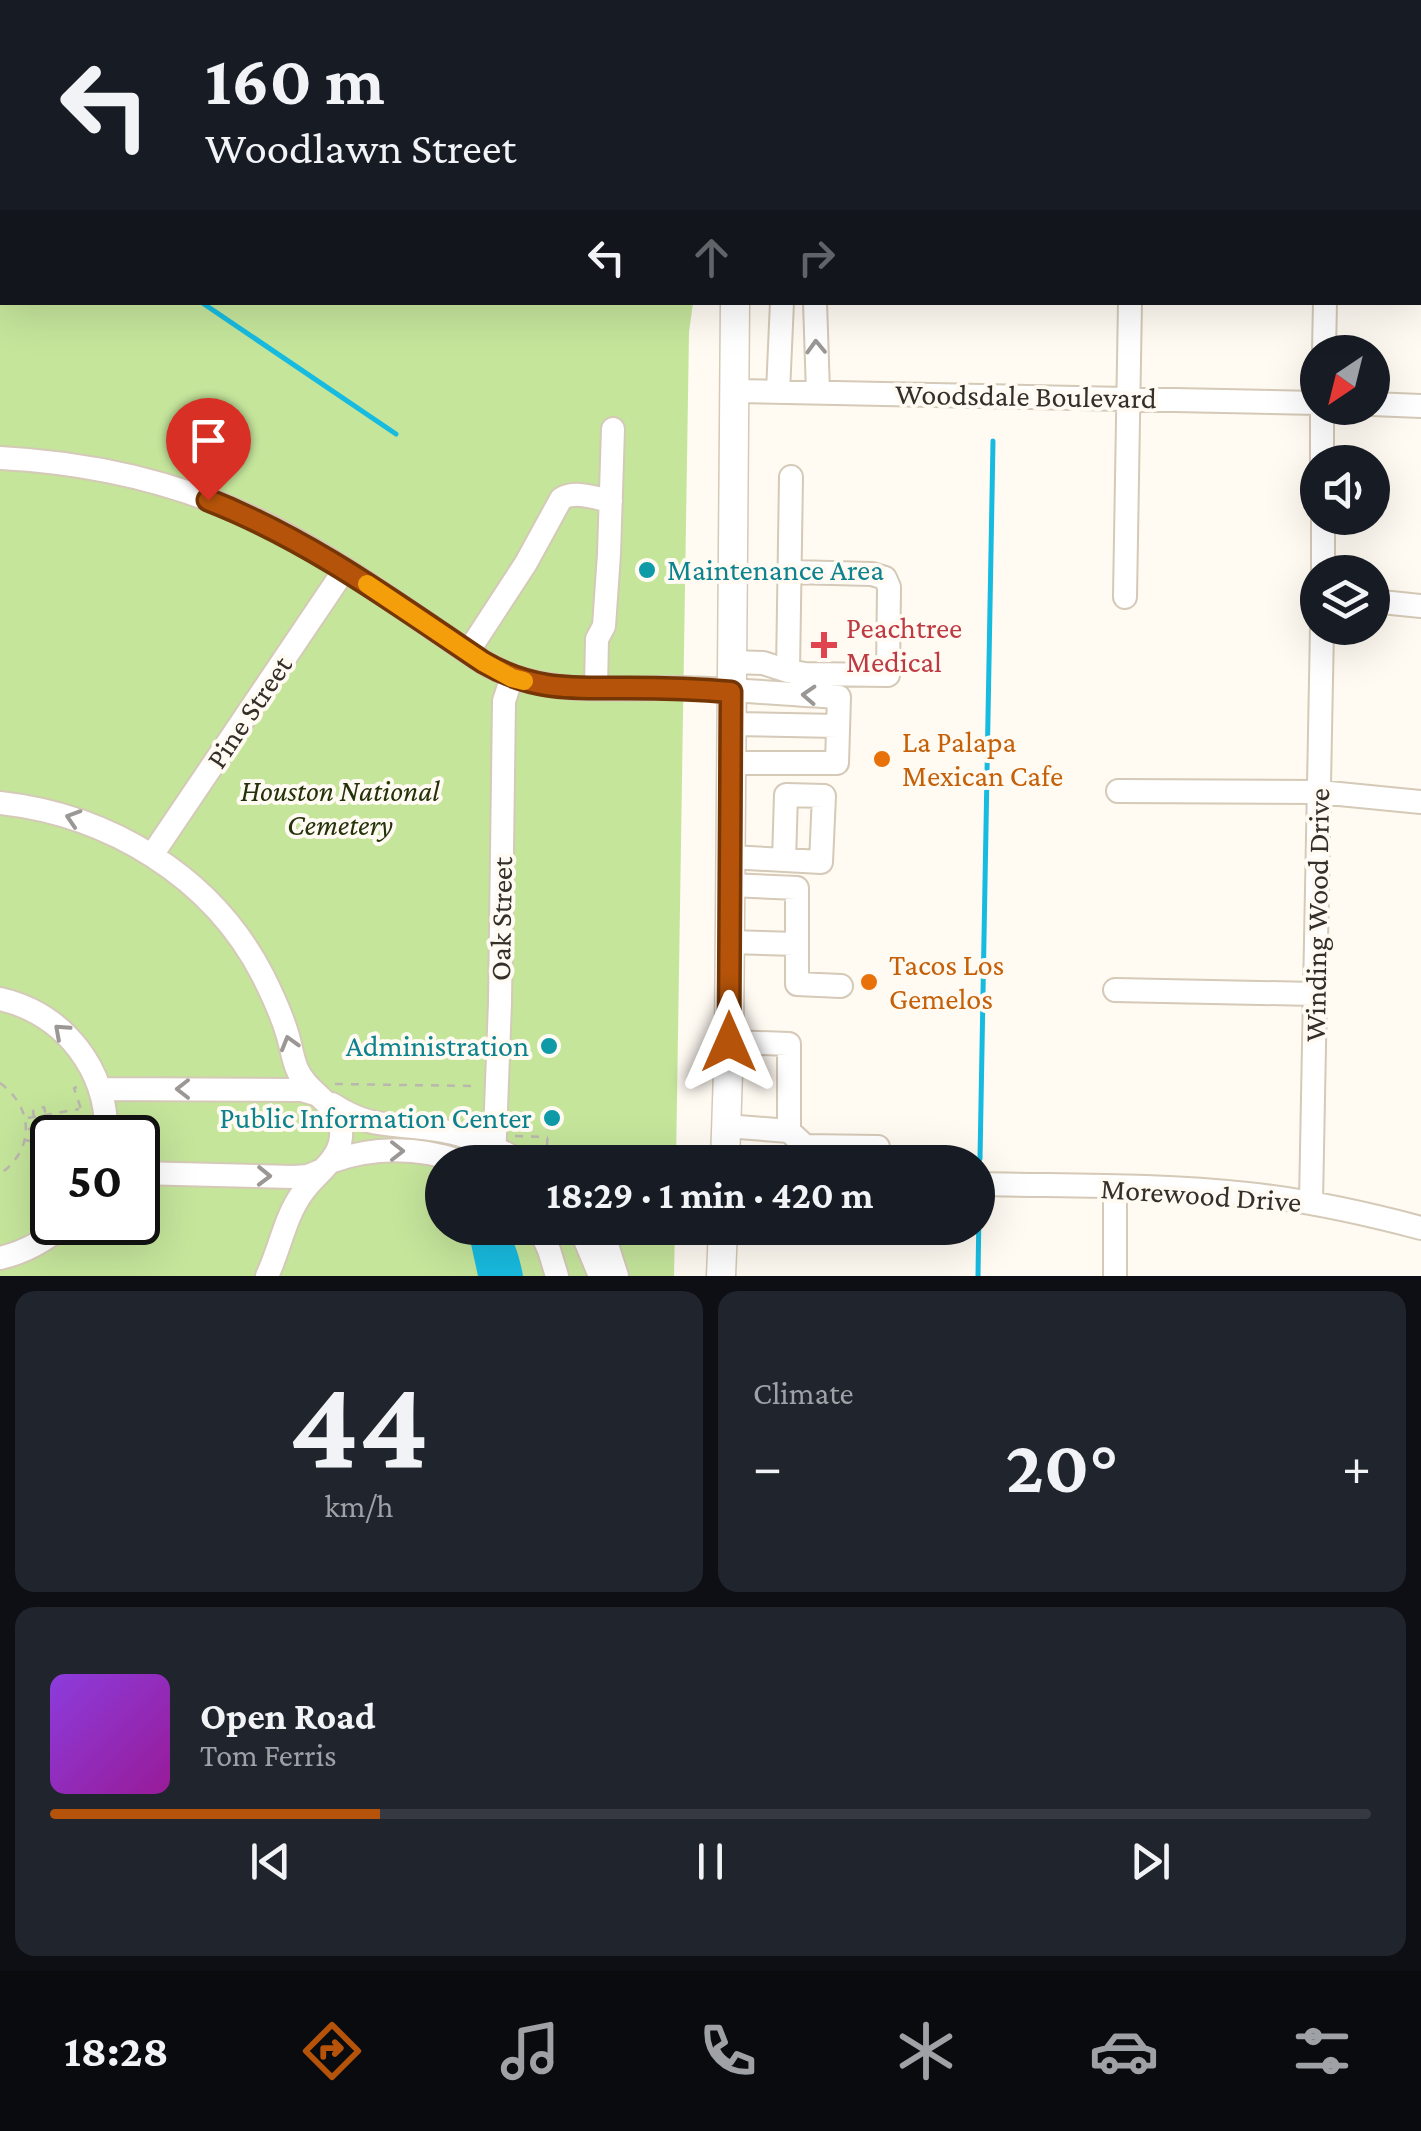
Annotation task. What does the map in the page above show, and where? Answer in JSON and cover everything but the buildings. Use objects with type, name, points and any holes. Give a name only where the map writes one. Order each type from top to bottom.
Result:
[{"type":"main road","points":[[725,1145],[735,305]]},
{"type":"main road","points":[[721,1276],[722,1245]]},
{"type":"street","points":[[778,392],[782,305]]},
{"type":"street","points":[[815,305],[818,392]]},
{"type":"street","points":[[1125,597],[1130,305]]},
{"type":"street","points":[[1324,335],[1325,305]]},
{"type":"street","name":"Woodsdale Boulevard","points":[[734,391],[1300,404]]},
{"type":"street","points":[[1390,405],[1421,406]]},
{"type":"street","points":[[596,688],[597,640],[604,626],[614,429]]},
{"type":"street","points":[[0,458],[77,466],[183,490],[262,522],[345,569],[512,678],[551,687],[682,688],[839,696],[837,763],[730,763]]},
{"type":"street","points":[[788,671],[792,477]]},
{"type":"street","points":[[468,652],[526,563],[561,499],[575,494],[611,501]]},
{"type":"street","name":"Pine Street","points":[[152,855],[345,569]]},
{"type":"street","points":[[731,662],[763,663],[804,674],[888,675],[889,587],[885,578],[872,574],[791,572]]},
{"type":"street","points":[[1390,603],[1421,606]]},
{"type":"street","name":"Winding Wood Drive","points":[[1311,1202],[1322,645]]},
{"type":"street","name":"Oak Street","points":[[501,1145],[504,701],[512,678]]},
{"type":"street","points":[[731,724],[838,726]]},
{"type":"street","points":[[1118,791],[1319,792],[1421,802]]},
{"type":"street","points":[[0,802],[34,807],[96,825],[152,855],[202,895],[244,944],[275,1000],[299,1074],[344,1112],[369,1123],[452,1132],[489,1145]]},
{"type":"street","points":[[730,871],[784,860]]},
{"type":"street","points":[[730,871],[797,888],[797,984],[841,986]]},
{"type":"street","points":[[729,942],[797,944]]},
{"type":"street","points":[[1114,990],[1315,994]]},
{"type":"street","points":[[0,999],[23,1006],[56,1025],[83,1054],[100,1089],[106,1115]]},
{"type":"street","points":[[729,1042],[789,1044],[800,1145]]},
{"type":"street","points":[[100,1089],[323,1093],[340,1124],[338,1151],[294,1206],[267,1276]]},
{"type":"street","points":[[726,1126],[796,1145]]},
{"type":"street","points":[[160,1173],[308,1176],[361,1153],[425,1152]]},
{"type":"street","name":"Morewood Drive","points":[[995,1184],[1228,1192],[1311,1202],[1421,1228]]},
{"type":"street","points":[[1115,1187],[1115,1276]]},
{"type":"street","points":[[0,1258],[37,1245]]},
{"type":"street","points":[[547,1245],[557,1276]]},
{"type":"street","points":[[587,1245],[600,1276]]},
{"type":"street","points":[[607,1245],[617,1276]]},
{"type":"path","points":[[0,1083],[17,1098],[26,1129],[16,1160],[0,1174]]},
{"type":"path","points":[[323,1093],[483,1084]]},
{"type":"path","points":[[34,1115],[33,1111],[44,1107],[47,1115],[81,1109]]},
{"type":"path","points":[[25,1118],[30,1117]]},
{"type":"path","points":[[547,1145],[548,1128]]},
{"type":"path","points":[[517,1145],[548,1137]]},
{"type":"path","points":[[25,1140],[30,1141]]},
{"type":"green space","name":"Houston National Cemetery","points":[[0,305],[693,305],[689,332],[676,1145],[425,1145],[425,1245],[675,1245],[674,1276],[0,1276]]},
{"type":"water","points":[[471,1245],[514,1245],[523,1276],[478,1276]]},
{"type":"waterway","points":[[205,305],[396,434]]},
{"type":"waterway","points":[[980,1145],[993,441]]},
{"type":"waterway","points":[[978,1245],[978,1276]]},
{"type":"slow traffic","points":[[367,584],[483,662],[524,681]]},
{"type":"place","name":"Maintenance Area","points":[[647,570]]},
{"type":"place","name":"Peachtree Medical","points":[[824,645]]},
{"type":"place","name":"La Palapa Mexican Cafe","points":[[882,759]]},
{"type":"place","name":"Tacos Los Gemelos","points":[[869,982]]},
{"type":"place","name":"Administration","points":[[549,1046]]},
{"type":"place","name":"Public Information Center","points":[[552,1118]]},
{"type":"route","points":[[208,500],[262,522],[308,547],[512,678],[551,687],[731,692],[729,1042]]}]
